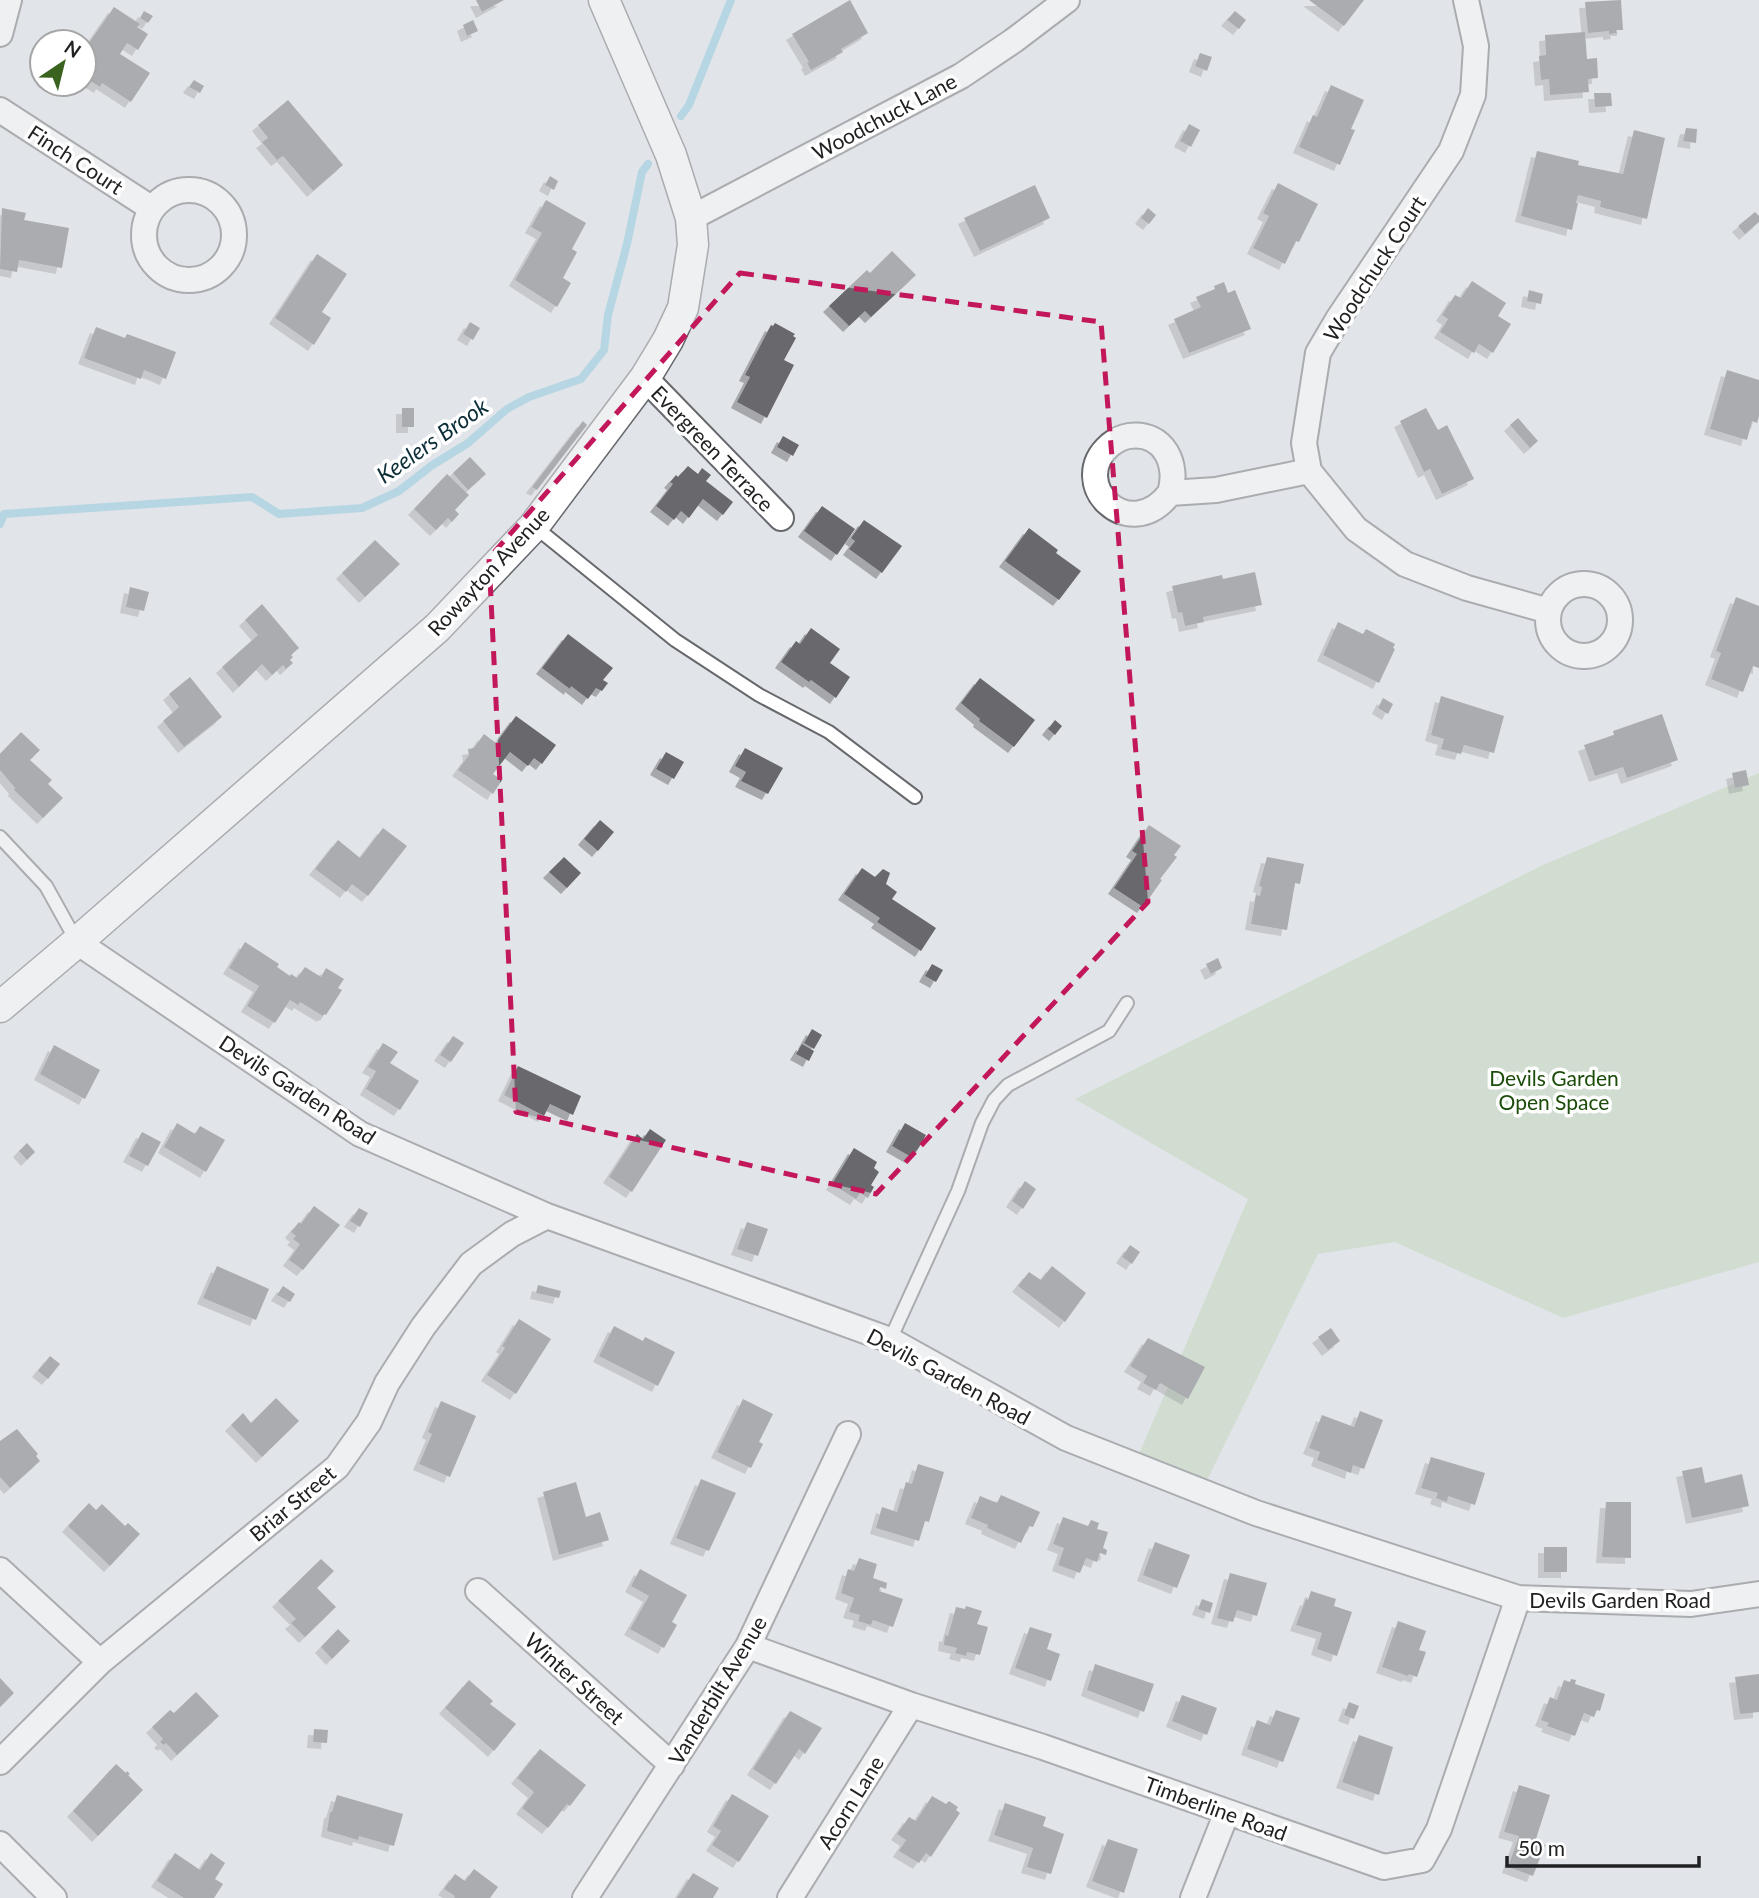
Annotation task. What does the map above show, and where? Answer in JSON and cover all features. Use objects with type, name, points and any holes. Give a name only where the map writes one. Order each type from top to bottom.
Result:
[{"type":"street","points":[[0,33],[9,0]]},
{"type":"street","name":"Rowayton Avenue","points":[[0,1006],[437,628],[534,526],[645,378],[668,340],[683,308],[693,245],[691,218],[671,155],[604,0]]},
{"type":"street","name":"Woodchuck Lane","points":[[691,218],[961,76],[1067,0]]},
{"type":"street","name":"Woodchuck Court","points":[[1309,471],[1304,443],[1318,353],[1451,151],[1473,95],[1476,46],[1466,0]]},
{"type":"street","name":"Finch Court","points":[[0,110],[152,208]]},
{"type":"street","name":"Evergreen Terrace","points":[[645,378],[781,518]]},
{"type":"street","points":[[1170,494],[1216,490],[1309,471],[1356,529],[1405,564],[1467,588],[1549,611]]},
{"type":"street","name":"Devils Garden Road","points":[[77,942],[360,1134],[547,1216],[890,1340],[1066,1438],[1256,1513],[1518,1598],[1691,1604],[1759,1594]]},
{"type":"street","name":"Briar Street","points":[[0,1762],[100,1662],[337,1467],[369,1422],[387,1384],[423,1327],[471,1264],[512,1234],[547,1216]]},
{"type":"street","name":"Vanderbilt Avenue","points":[[585,1898],[748,1646],[848,1434]]},
{"type":"street","points":[[0,1570],[100,1662]]},
{"type":"street","name":"Winter Street","points":[[478,1591],[672,1765]]},
{"type":"street","name":"Timberline Road","points":[[748,1646],[911,1705],[1043,1746],[1384,1867],[1422,1860],[1439,1829],[1518,1598]]},
{"type":"street","name":"Acorn Lane","points":[[790,1898],[911,1705]]},
{"type":"street","points":[[1193,1898],[1227,1812]]},
{"type":"street","points":[[0,1844],[54,1898]]},
{"type":"lane","points":[[534,526],[676,640],[759,695],[829,732],[915,797]]},
{"type":"lane","points":[[0,837],[46,886],[77,942]]},
{"type":"lane","points":[[890,1340],[958,1191],[982,1123],[994,1100],[1007,1085],[1109,1031],[1127,1003]]},
{"type":"highlighted area","points":[[740,273],[1101,322],[1148,902],[876,1194],[516,1112],[489,558]]},
{"type":"green space","name":"Devils Garden Open Space","points":[[1759,773],[1759,1262],[1563,1318],[1395,1242],[1318,1254],[1207,1480],[1137,1459],[1248,1199],[1075,1099],[1541,866]]},
{"type":"building","points":[[476,0],[504,0],[482,12]]},
{"type":"building","points":[[850,0],[868,33],[841,49],[843,52],[811,70],[792,34]]},
{"type":"building","points":[[1309,0],[1364,0],[1344,26]]},
{"type":"building","points":[[1621,0],[1623,30],[1609,34],[1609,31],[1588,33],[1585,2]]},
{"type":"building","points":[[114,7],[140,24],[137,27],[148,34],[138,50],[127,43],[120,54],[150,73],[131,102],[102,83],[100,87],[98,86],[98,30]]},
{"type":"building","points":[[144,11],[153,16],[148,23],[140,18]]},
{"type":"building","points":[[1235,11],[1246,20],[1239,29],[1227,20]]},
{"type":"building","points":[[473,20],[478,31],[467,36],[463,25]]},
{"type":"building","points":[[1585,32],[1587,59],[1597,58],[1598,78],[1588,79],[1589,92],[1550,95],[1549,79],[1541,80],[1539,56],[1546,55],[1545,35]]},
{"type":"building","points":[[1200,53],[1212,57],[1207,71],[1195,66]]},
{"type":"building","points":[[194,80],[204,86],[200,93],[189,87]]},
{"type":"building","points":[[1331,85],[1364,100],[1351,129],[1355,130],[1340,165],[1299,147],[1313,115],[1317,117]]},
{"type":"building","points":[[1594,93],[1611,93],[1612,106],[1595,107]]},
{"type":"building","points":[[288,100],[343,165],[313,191],[283,156],[277,160],[262,142],[268,138],[258,125]]},
{"type":"building","points":[[1189,124],[1200,130],[1191,147],[1180,141]]},
{"type":"building","points":[[1686,128],[1697,129],[1696,143],[1683,141]]},
{"type":"building","points":[[1634,130],[1665,138],[1647,219],[1600,207],[1601,201],[1578,195],[1572,230],[1521,216],[1537,151],[1579,161],[1578,165],[1623,174]]},
{"type":"building","points":[[550,176],[558,181],[554,190],[545,185]]},
{"type":"building","points":[[1278,183],[1318,204],[1285,264],[1253,248],[1269,216],[1263,213]]},
{"type":"building","points":[[1035,185],[1050,218],[980,251],[964,218]]},
{"type":"building","points":[[546,200],[586,223],[572,249],[577,252],[563,278],[571,283],[557,307],[515,280],[542,233],[531,227]]},
{"type":"building","points":[[2,208],[26,213],[24,220],[69,228],[62,268],[19,260],[17,272],[0,269]]},
{"type":"building","points":[[1148,208],[1156,215],[1149,224],[1141,218]]},
{"type":"building","points":[[1755,212],[1759,216],[1759,222],[1745,234],[1738,226]]},
{"type":"building","points":[[892,251],[916,275],[871,317],[865,311],[849,326],[829,306],[867,270],[870,273]]},
{"type":"building","points":[[317,254],[347,274],[322,312],[331,318],[314,345],[275,318]]},
{"type":"building","points":[[1472,281],[1506,303],[1498,316],[1511,324],[1493,353],[1479,344],[1474,353],[1440,332],[1448,319],[1442,315],[1455,295],[1461,298]]},
{"type":"building","points":[[1224,282],[1228,293],[1235,290],[1251,329],[1189,353],[1174,319],[1201,307],[1196,297]]},
{"type":"building","points":[[1529,290],[1543,294],[1541,304],[1527,301]]},
{"type":"building","points":[[470,322],[480,328],[473,340],[463,334]]},
{"type":"building","points":[[775,323],[795,334],[793,336],[796,338],[784,360],[794,365],[767,418],[737,402],[750,377],[745,375],[771,325]]},
{"type":"building","points":[[96,327],[125,338],[127,334],[176,352],[166,379],[144,370],[141,379],[84,358]]},
{"type":"building","points":[[1727,370],[1759,380],[1759,416],[1757,423],[1752,421],[1747,440],[1710,429]]},
{"type":"building","points":[[402,408],[414,408],[414,427],[402,427]]},
{"type":"building","points":[[1426,408],[1438,430],[1447,425],[1474,479],[1442,494],[1430,469],[1424,472],[1400,421]]},
{"type":"building","points":[[1518,418],[1538,441],[1530,448],[1510,425]]},
{"type":"building","points":[[583,421],[587,425],[537,490],[532,487]]},
{"type":"building","points":[[783,436],[799,445],[793,456],[777,447]]},
{"type":"building","points":[[470,457],[486,474],[468,490],[453,473]]},
{"type":"building","points":[[688,466],[698,474],[702,468],[711,475],[706,481],[733,502],[723,515],[703,499],[689,518],[681,511],[674,520],[656,506],[673,484],[670,482]]},
{"type":"building","points":[[447,474],[469,495],[455,510],[459,514],[452,522],[448,518],[436,530],[414,509]]},
{"type":"building","points":[[822,506],[855,529],[837,555],[804,531]]},
{"type":"building","points":[[864,520],[902,546],[882,573],[849,549],[855,541],[851,538]]},
{"type":"building","points":[[1029,528],[1081,571],[1059,600],[1005,561]]},
{"type":"building","points":[[375,540],[400,564],[365,597],[342,573]]},
{"type":"building","points":[[1255,572],[1262,605],[1203,617],[1204,622],[1185,626],[1182,612],[1178,613],[1172,586],[1222,575],[1223,579]]},
{"type":"building","points":[[130,587],[149,592],[144,611],[126,607]]},
{"type":"building","points":[[1736,597],[1759,606],[1759,668],[1753,666],[1743,692],[1711,679],[1721,653],[1716,651]]},
{"type":"building","points":[[262,604],[299,648],[291,655],[293,657],[290,660],[293,663],[286,669],[283,665],[272,675],[262,664],[239,687],[222,667],[258,635],[245,620]]},
{"type":"building","points":[[1338,622],[1363,634],[1366,629],[1395,644],[1379,683],[1323,655]]},
{"type":"building","points":[[811,628],[840,649],[830,663],[850,677],[836,698],[781,662],[796,641],[800,644]]},
{"type":"building","points":[[568,634],[613,668],[603,680],[608,683],[602,691],[596,688],[588,699],[542,668]]},
{"type":"building","points":[[190,677],[222,717],[184,747],[163,721],[179,707],[169,694]]},
{"type":"building","points":[[980,678],[1035,720],[1014,747],[979,721],[980,719],[961,703]]},
{"type":"building","points":[[1441,696],[1504,716],[1494,753],[1464,745],[1461,754],[1441,749],[1444,739],[1431,735]]},
{"type":"building","points":[[1383,698],[1393,704],[1388,714],[1378,708]]},
{"type":"building","points":[[1662,714],[1678,760],[1627,778],[1623,767],[1595,776],[1584,745],[1614,735],[1613,731]]},
{"type":"building","points":[[516,716],[556,745],[542,764],[534,758],[528,766],[510,752],[493,774],[502,780],[493,794],[458,770],[469,755],[468,749],[474,748],[484,734],[496,743]]},
{"type":"building","points":[[1055,720],[1062,726],[1055,735],[1048,729]]},
{"type":"building","points":[[21,732],[40,750],[30,760],[52,780],[48,784],[63,798],[43,818],[14,790],[0,770],[0,754]]},
{"type":"building","points":[[745,748],[783,768],[768,794],[741,781],[746,772],[735,766]]},
{"type":"building","points":[[666,752],[684,762],[674,779],[656,769]]},
{"type":"building","points":[[1746,770],[1749,785],[1735,788],[1732,773]]},
{"type":"building","points":[[600,820],[614,832],[598,851],[584,839]]},
{"type":"building","points":[[1149,825],[1181,846],[1174,855],[1177,857],[1143,907],[1114,888],[1137,854],[1132,851]]},
{"type":"building","points":[[383,828],[407,846],[368,896],[352,884],[346,892],[315,869],[338,840],[360,858]]},
{"type":"building","points":[[564,857],[581,873],[567,888],[549,872]]},
{"type":"building","points":[[1267,857],[1304,864],[1300,884],[1295,883],[1287,930],[1251,924],[1256,895],[1260,896],[1262,887],[1259,886]]},
{"type":"building","points":[[862,868],[875,877],[883,869],[890,873],[886,884],[897,892],[892,899],[936,928],[921,951],[877,922],[880,918],[844,894]]},
{"type":"building","points":[[245,942],[279,964],[277,967],[290,976],[291,974],[297,978],[305,967],[321,977],[326,968],[344,979],[338,988],[342,990],[326,1015],[290,1000],[275,1023],[247,1006],[259,986],[229,968]]},
{"type":"building","points":[[1218,958],[1222,968],[1211,974],[1206,964]]},
{"type":"building","points":[[932,964],[943,970],[936,982],[925,976]]},
{"type":"building","points":[[812,1029],[822,1035],[814,1049],[804,1043]]},
{"type":"building","points":[[453,1036],[464,1043],[451,1062],[440,1055]]},
{"type":"building","points":[[383,1043],[398,1052],[390,1063],[419,1081],[400,1110],[366,1089],[376,1071],[368,1067]]},
{"type":"building","points":[[802,1044],[814,1051],[809,1061],[796,1054]]},
{"type":"building","points":[[54,1045],[100,1070],[85,1099],[40,1074]]},
{"type":"building","points":[[518,1066],[581,1096],[573,1115],[550,1104],[544,1116],[504,1095]]},
{"type":"building","points":[[177,1123],[195,1134],[200,1126],[225,1140],[206,1172],[164,1147]]},
{"type":"building","points":[[905,1123],[926,1135],[913,1158],[892,1146]]},
{"type":"building","points":[[650,1129],[666,1140],[632,1192],[609,1177],[637,1134],[643,1139]]},
{"type":"building","points":[[142,1132],[161,1142],[148,1166],[129,1156]]},
{"type":"building","points":[[27,1143],[35,1152],[27,1160],[19,1151]]},
{"type":"building","points":[[854,1148],[877,1162],[874,1168],[879,1172],[871,1185],[874,1187],[868,1198],[860,1193],[856,1199],[832,1184]]},
{"type":"building","points":[[1025,1181],[1036,1189],[1023,1209],[1012,1201]]},
{"type":"building","points":[[314,1206],[340,1225],[303,1270],[289,1260],[300,1244],[293,1239],[296,1236],[291,1232],[299,1222],[301,1224]]},
{"type":"building","points":[[359,1208],[368,1213],[360,1227],[350,1221]]},
{"type":"building","points":[[747,1222],[768,1229],[758,1256],[737,1249]]},
{"type":"building","points":[[1130,1245],[1140,1252],[1132,1264],[1122,1257]]},
{"type":"building","points":[[217,1266],[269,1289],[256,1320],[203,1298]]},
{"type":"building","points":[[1052,1266],[1086,1293],[1065,1322],[1018,1286],[1029,1272],[1041,1280]]},
{"type":"building","points":[[538,1285],[561,1291],[559,1298],[536,1293]]},
{"type":"building","points":[[283,1286],[295,1294],[290,1302],[277,1295]]},
{"type":"building","points":[[519,1319],[551,1339],[516,1394],[487,1375],[505,1348],[502,1346]]},
{"type":"building","points":[[614,1326],[643,1341],[645,1337],[675,1352],[658,1386],[599,1356]]},
{"type":"building","points":[[1331,1328],[1340,1341],[1328,1350],[1318,1337]]},
{"type":"building","points":[[1148,1338],[1205,1367],[1188,1399],[1160,1383],[1156,1390],[1143,1383],[1147,1376],[1130,1366]]},
{"type":"building","points":[[50,1356],[60,1364],[48,1379],[38,1371]]},
{"type":"building","points":[[276,1398],[299,1421],[262,1457],[231,1425],[243,1413],[251,1423]]},
{"type":"building","points":[[743,1399],[773,1414],[759,1442],[763,1444],[751,1468],[717,1452]]},
{"type":"building","points":[[441,1401],[476,1416],[450,1477],[419,1464],[432,1434],[428,1432]]},
{"type":"building","points":[[1360,1411],[1383,1420],[1364,1469],[1353,1465],[1351,1473],[1317,1460],[1320,1452],[1309,1448],[1322,1415],[1354,1427]]},
{"type":"building","points":[[17,1429],[38,1454],[36,1456],[40,1461],[10,1488],[0,1477],[0,1441]]},
{"type":"building","points":[[1431,1457],[1485,1473],[1475,1505],[1448,1496],[1447,1502],[1436,1498],[1438,1493],[1421,1488]]},
{"type":"building","points":[[918,1464],[944,1472],[929,1522],[925,1521],[919,1541],[876,1528],[882,1507],[897,1512],[906,1482],[912,1484]]},
{"type":"building","points":[[1702,1467],[1705,1483],[1742,1474],[1749,1506],[1692,1518],[1682,1471]]},
{"type":"building","points":[[701,1479],[736,1493],[709,1551],[676,1538]]},
{"type":"building","points":[[576,1482],[586,1517],[600,1512],[609,1540],[559,1555],[543,1492]]},
{"type":"building","points":[[1001,1495],[1040,1512],[1021,1543],[971,1518],[980,1496],[997,1503]]},
{"type":"building","points":[[1606,1502],[1631,1502],[1631,1558],[1602,1557]]},
{"type":"building","points":[[89,1503],[96,1510],[102,1504],[125,1526],[128,1523],[140,1534],[110,1566],[68,1526]]},
{"type":"building","points":[[1063,1517],[1088,1526],[1091,1520],[1099,1523],[1097,1529],[1108,1532],[1103,1548],[1107,1550],[1106,1555],[1100,1553],[1097,1562],[1086,1558],[1080,1573],[1058,1565],[1064,1548],[1053,1544]]},
{"type":"building","points":[[1155,1542],[1190,1555],[1177,1588],[1143,1575]]},
{"type":"building","points":[[1544,1547],[1567,1547],[1567,1572],[1544,1572]]},
{"type":"building","points":[[859,1558],[877,1564],[873,1578],[887,1583],[886,1589],[880,1587],[879,1591],[903,1599],[893,1627],[873,1620],[871,1625],[858,1621],[860,1615],[849,1612],[854,1598],[841,1593],[848,1569],[854,1571]]},
{"type":"building","points":[[321,1559],[334,1571],[317,1588],[336,1607],[305,1637],[291,1623],[296,1619],[278,1601]]},
{"type":"building","points":[[640,1569],[687,1595],[672,1622],[677,1625],[664,1648],[630,1629],[649,1596],[631,1586]]},
{"type":"building","points":[[1230,1573],[1267,1583],[1257,1616],[1237,1610],[1233,1622],[1217,1618]]},
{"type":"building","points":[[1311,1591],[1336,1599],[1334,1606],[1352,1612],[1337,1656],[1317,1649],[1322,1633],[1296,1625]]},
{"type":"building","points":[[1202,1599],[1213,1603],[1210,1613],[1198,1609]]},
{"type":"building","points":[[966,1606],[982,1611],[977,1624],[988,1627],[980,1655],[967,1652],[966,1656],[955,1653],[957,1648],[944,1645],[956,1607],[965,1609]]},
{"type":"building","points":[[1398,1621],[1426,1631],[1419,1650],[1426,1652],[1417,1677],[1382,1667]]},
{"type":"building","points":[[1030,1627],[1052,1634],[1047,1649],[1060,1654],[1051,1681],[1015,1668]]},
{"type":"building","points":[[338,1629],[350,1641],[332,1659],[321,1647]]},
{"type":"building","points":[[1095,1664],[1154,1684],[1144,1712],[1087,1690]]},
{"type":"building","points":[[1759,1674],[1759,1712],[1740,1714],[1735,1677]]},
{"type":"building","points":[[0,1678],[14,1693],[0,1707]]},
{"type":"building","points":[[1571,1679],[1576,1680],[1575,1684],[1605,1694],[1600,1711],[1597,1710],[1594,1717],[1584,1713],[1575,1736],[1547,1726],[1549,1723],[1541,1720],[1550,1697],[1557,1700],[1564,1680],[1570,1682]]},
{"type":"building","points":[[469,1680],[493,1701],[490,1704],[516,1724],[494,1751],[445,1708]]},
{"type":"building","points":[[196,1692],[219,1716],[177,1755],[166,1743],[164,1745],[160,1742],[163,1739],[152,1727],[170,1710],[174,1713]]},
{"type":"building","points":[[1182,1695],[1217,1708],[1207,1735],[1172,1721]]},
{"type":"building","points":[[1349,1702],[1359,1706],[1354,1719],[1344,1715]]},
{"type":"building","points":[[1276,1710],[1300,1718],[1283,1762],[1247,1749],[1257,1720],[1270,1725]]},
{"type":"building","points":[[790,1711],[822,1728],[805,1754],[799,1749],[776,1784],[753,1769]]},
{"type":"building","points":[[314,1729],[328,1730],[327,1743],[313,1742]]},
{"type":"building","points":[[1359,1735],[1393,1747],[1379,1795],[1342,1782]]},
{"type":"building","points":[[540,1749],[586,1785],[548,1828],[522,1808],[534,1792],[517,1778]]},
{"type":"building","points":[[116,1764],[126,1773],[127,1771],[143,1790],[98,1836],[73,1811]]},
{"type":"building","points":[[1519,1785],[1550,1795],[1535,1842],[1545,1845],[1533,1876],[1508,1867],[1519,1836],[1504,1832]]},
{"type":"building","points":[[732,1794],[769,1816],[739,1862],[712,1845],[721,1831],[713,1826]]},
{"type":"building","points":[[337,1795],[403,1814],[394,1846],[359,1836],[358,1840],[327,1831],[330,1812]]},
{"type":"building","points":[[932,1796],[946,1804],[949,1801],[958,1807],[956,1810],[960,1813],[931,1857],[926,1853],[919,1863],[899,1851],[906,1840],[897,1834],[909,1817],[916,1821]]},
{"type":"building","points":[[1005,1803],[1046,1817],[1043,1826],[1064,1834],[1051,1874],[1027,1867],[1033,1848],[994,1835]]},
{"type":"building","points":[[1108,1839],[1138,1849],[1124,1893],[1092,1881]]},
{"type":"building","points":[[175,1853],[200,1870],[211,1853],[225,1863],[215,1879],[223,1884],[214,1898],[184,1898],[157,1881]]},
{"type":"building","points":[[474,1869],[498,1887],[490,1898],[454,1898],[455,1896],[444,1889],[455,1874],[465,1881]]},
{"type":"building","points":[[693,1873],[719,1888],[713,1898],[677,1898]]},
{"type":"waterway","name":"Keelers Brook","points":[[681,116],[689,105],[731,0]]},
{"type":"waterway","name":"Keelers Brook","points":[[0,524],[4,514],[252,497],[279,514],[362,508],[399,491],[431,466],[468,443],[507,409],[529,397],[581,379],[604,350],[608,315],[642,172],[648,164]]}]
